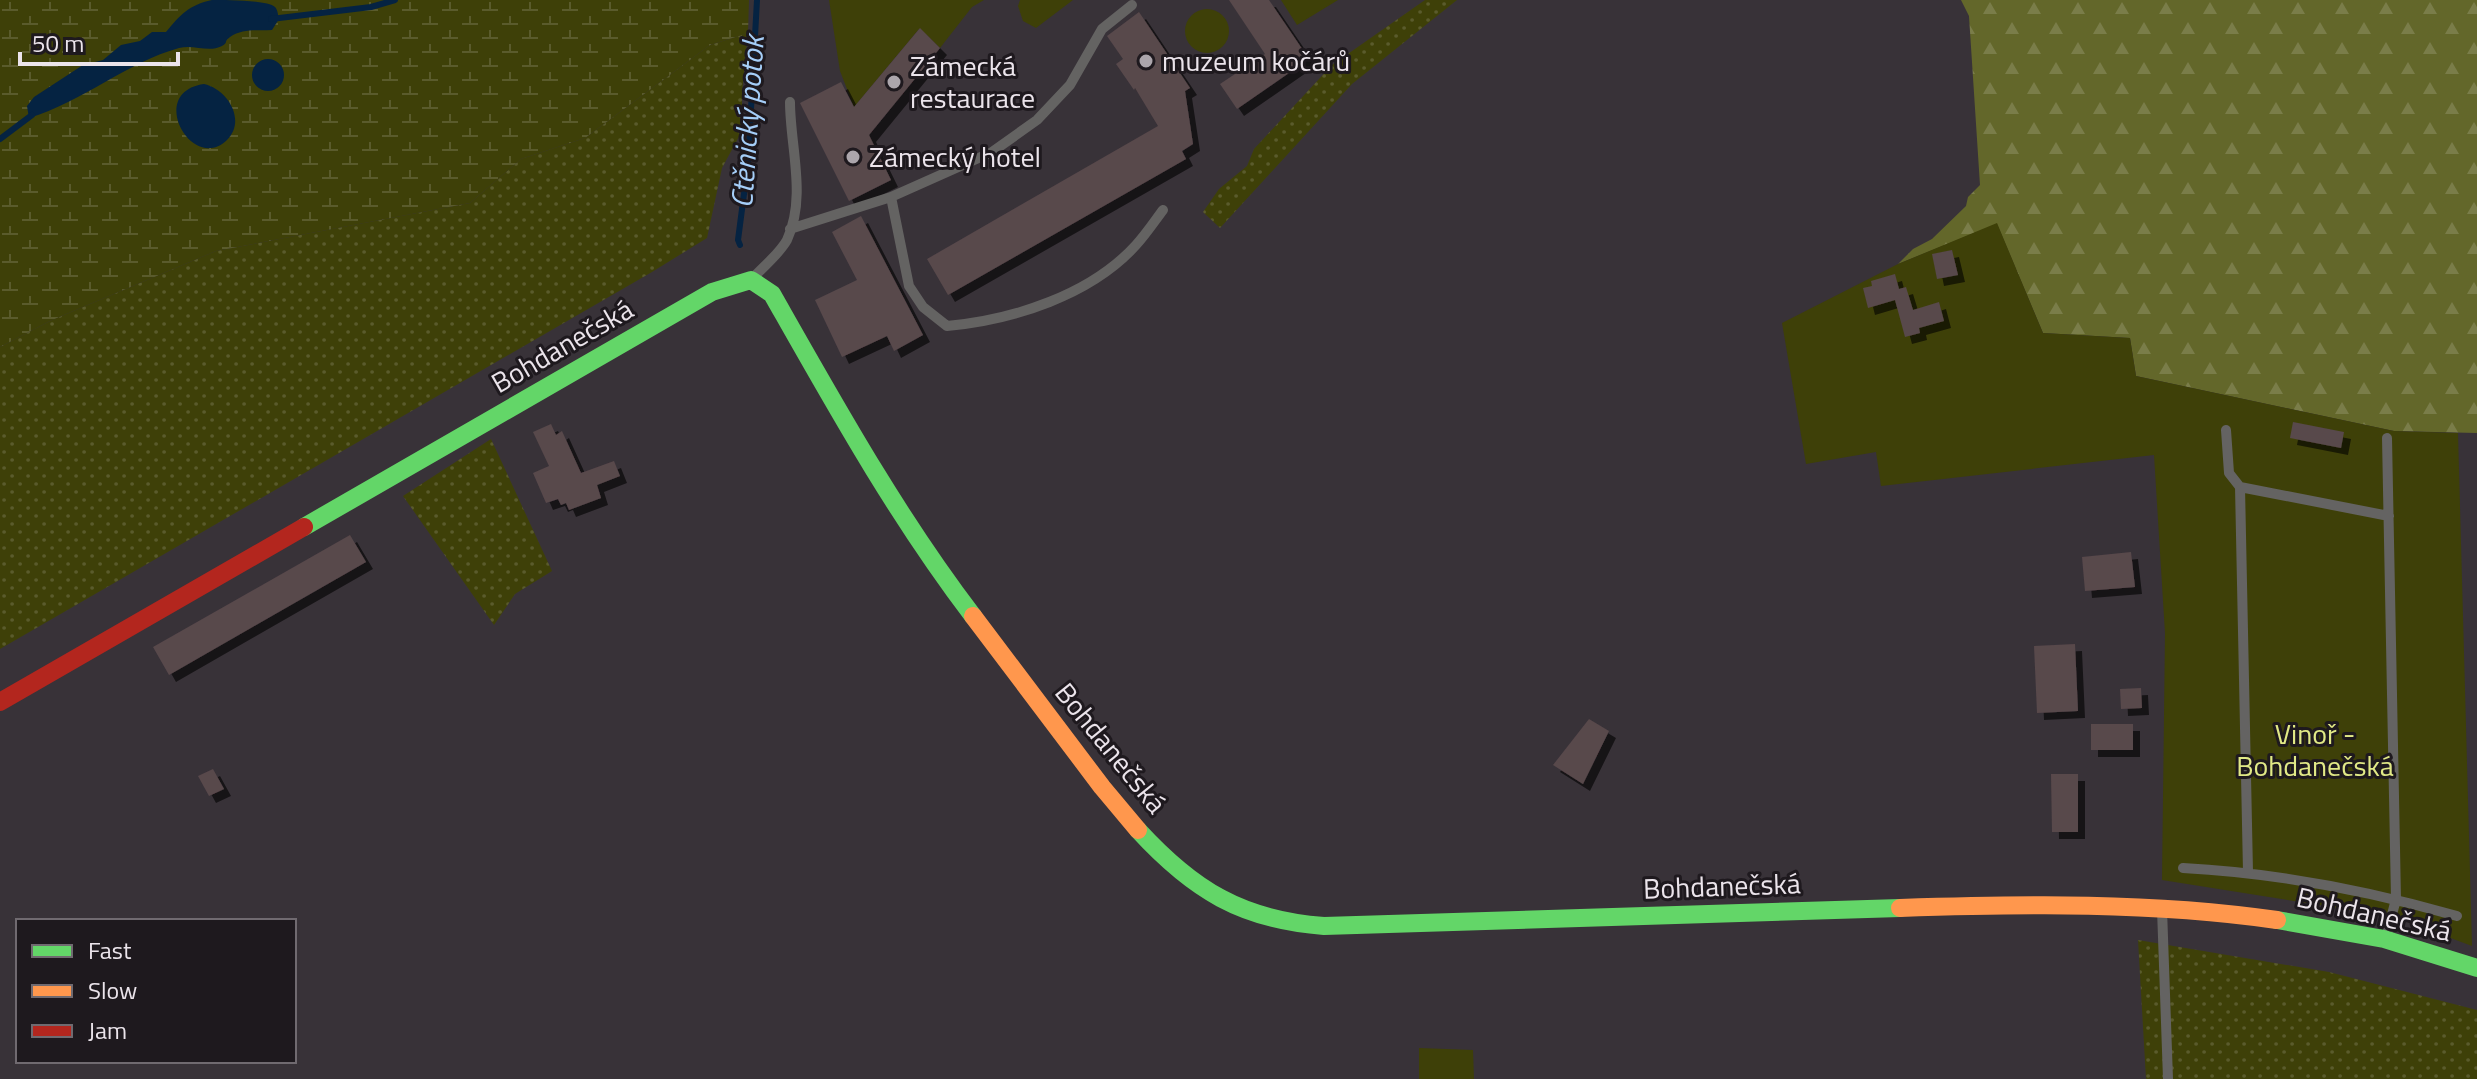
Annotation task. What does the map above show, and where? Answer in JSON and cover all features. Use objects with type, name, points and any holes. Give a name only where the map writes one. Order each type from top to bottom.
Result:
[{"type":"street","name":"Bohdanečská","points":[[0,702],[712,292],[751,280],[772,294],[885,490],[941,572],[1081,760],[1144,835],[1190,878],[1221,900],[1255,915],[1287,924],[1324,926],[2032,904],[2162,907],[2249,915],[2385,940],[2477,968]]},
{"type":"lane","points":[[790,229],[891,197],[992,152],[1037,120],[1070,85],[1102,29],[1132,5]]},
{"type":"lane","points":[[751,280],[786,242],[790,229],[796,194],[790,102]]},
{"type":"lane","points":[[891,197],[909,286],[923,307],[947,326],[1030,309],[1083,287],[1135,247],[1163,210]]},
{"type":"lane","points":[[2226,430],[2229,473],[2240,487],[2248,872]]},
{"type":"lane","points":[[2385,940],[2396,899],[2387,438]]},
{"type":"lane","points":[[2240,487],[2389,516]]},
{"type":"lane","points":[[2183,868],[2248,872],[2396,899],[2457,916]]},
{"type":"lane","points":[[2162,907],[2168,1079]]},
{"type":"green space","points":[[0,0],[749,0],[748,33],[710,45],[585,138],[521,159],[470,203],[216,251],[52,320],[0,347]]},
{"type":"green space","points":[[829,0],[984,0],[972,7],[940,48],[919,29],[854,107],[840,71]]},
{"type":"green space","points":[[1020,0],[1073,0],[1036,28],[1023,21],[1018,6]]},
{"type":"green space","points":[[1281,0],[1338,0],[1297,25]]},
{"type":"green space","points":[[1425,0],[1457,0],[1352,84],[1220,228],[1203,212],[1219,189],[1247,166],[1254,149],[1332,65]]},
{"type":"green space","points":[[1961,0],[2477,0],[2477,433],[2394,431],[2136,376],[2130,338],[2043,333],[1997,224],[1898,264],[1913,249],[1932,239],[1966,206],[1968,197],[1980,185],[1969,16]]},
{"type":"green space","points":[[1207,9],[1223,15],[1229,31],[1223,47],[1207,53],[1191,47],[1185,31],[1191,15]]},
{"type":"green space","points":[[748,33],[742,131],[722,168],[707,238],[0,649],[0,347],[52,320],[216,251],[470,203],[521,159],[585,138],[710,45]]},
{"type":"green space","name":"Vinoř - Bohdanečská","points":[[1997,223],[2043,333],[2130,338],[2136,376],[2394,431],[2458,433],[2472,946],[2394,917],[2162,880],[2165,633],[2154,455],[1881,486],[1876,452],[1806,464],[1782,323],[1898,264]]},
{"type":"green space","points":[[491,439],[552,571],[515,594],[494,625],[403,496]]},
{"type":"green space","points":[[2138,940],[2329,972],[2477,1010],[2477,1079],[2146,1079]]},
{"type":"green space","points":[[1419,1048],[1473,1050],[1474,1079],[1419,1079]]},
{"type":"water","points":[[212,0],[264,3],[276,8],[279,19],[272,30],[240,32],[217,48],[185,47],[160,54],[68,102],[29,118],[27,106],[34,97],[83,65],[103,60],[121,45],[140,41],[152,32],[166,32],[186,12]]},
{"type":"water","points":[[268,59],[280,63],[284,75],[280,87],[268,91],[256,87],[252,75],[256,63]]},
{"type":"water","points":[[204,84],[227,99],[235,115],[233,132],[214,148],[200,147],[189,139],[181,128],[177,114],[178,101],[187,90]]},
{"type":"building","points":[[1229,0],[1269,0],[1309,59],[1237,109],[1220,84],[1265,54]]},
{"type":"building","points":[[1139,12],[1190,88],[1185,91],[1193,144],[1182,151],[1186,159],[948,295],[927,259],[1158,126],[1116,64],[1123,59],[1107,36]]},
{"type":"building","name":"Zámecký hotel","points":[[920,28],[940,48],[869,135],[891,180],[849,201],[800,103],[841,82],[854,107]]},
{"type":"building","points":[[861,216],[923,335],[894,351],[887,336],[842,357],[815,300],[857,280],[832,232]]},
{"type":"building","points":[[1952,250],[1958,275],[1937,279],[1932,254]]},
{"type":"building","points":[[1895,274],[1899,289],[1906,287],[1913,310],[1939,302],[1944,321],[1919,328],[1920,333],[1905,337],[1895,300],[1868,308],[1863,288],[1872,286],[1871,281]]},
{"type":"building","points":[[2293,422],[2344,432],[2341,448],[2290,438]]},
{"type":"building","points":[[551,424],[556,435],[562,431],[581,473],[614,461],[620,476],[597,485],[601,498],[569,510],[566,503],[561,505],[558,499],[546,503],[533,473],[549,466],[533,432]]},
{"type":"building","points":[[350,535],[366,562],[169,675],[153,647]]},
{"type":"building","points":[[2131,552],[2135,587],[2085,591],[2082,557]]},
{"type":"building","points":[[2075,644],[2078,711],[2037,713],[2034,646]]},
{"type":"building","points":[[2141,688],[2142,708],[2121,709],[2120,689]]},
{"type":"building","points":[[1589,719],[1609,731],[1583,784],[1553,765]]},
{"type":"building","points":[[2091,724],[2133,724],[2133,750],[2091,750]]},
{"type":"building","points":[[213,769],[224,789],[209,796],[198,776]]},
{"type":"building","points":[[2051,774],[2078,774],[2078,832],[2052,832]]},
{"type":"waterway","points":[[271,19],[371,7],[395,0]]},
{"type":"waterway","name":"Ctěnický potok","points":[[740,245],[757,0]]},
{"type":"waterway","points":[[0,139],[32,115]]},
{"type":"traffic: fast","points":[[304,527],[712,292],[751,280],[772,294],[892,499],[973,616]]},
{"type":"traffic: fast","points":[[1138,830],[1179,869],[1221,898],[1268,917],[1324,926],[1900,908]]},
{"type":"traffic: fast","points":[[2277,920],[2384,939],[2477,968]]},
{"type":"traffic: slow","points":[[973,616],[1138,830]]},
{"type":"traffic: slow","points":[[1900,908],[2041,905],[2136,907],[2277,920]]},
{"type":"traffic: jam","points":[[0,702],[304,527]]},
{"type":"place","name":"muzeum kočárů","points":[[1146,61]]},
{"type":"place","name":"Zámecká restaurace","points":[[894,82]]},
{"type":"place","name":"Zámecký hotel","points":[[853,157]]}]
